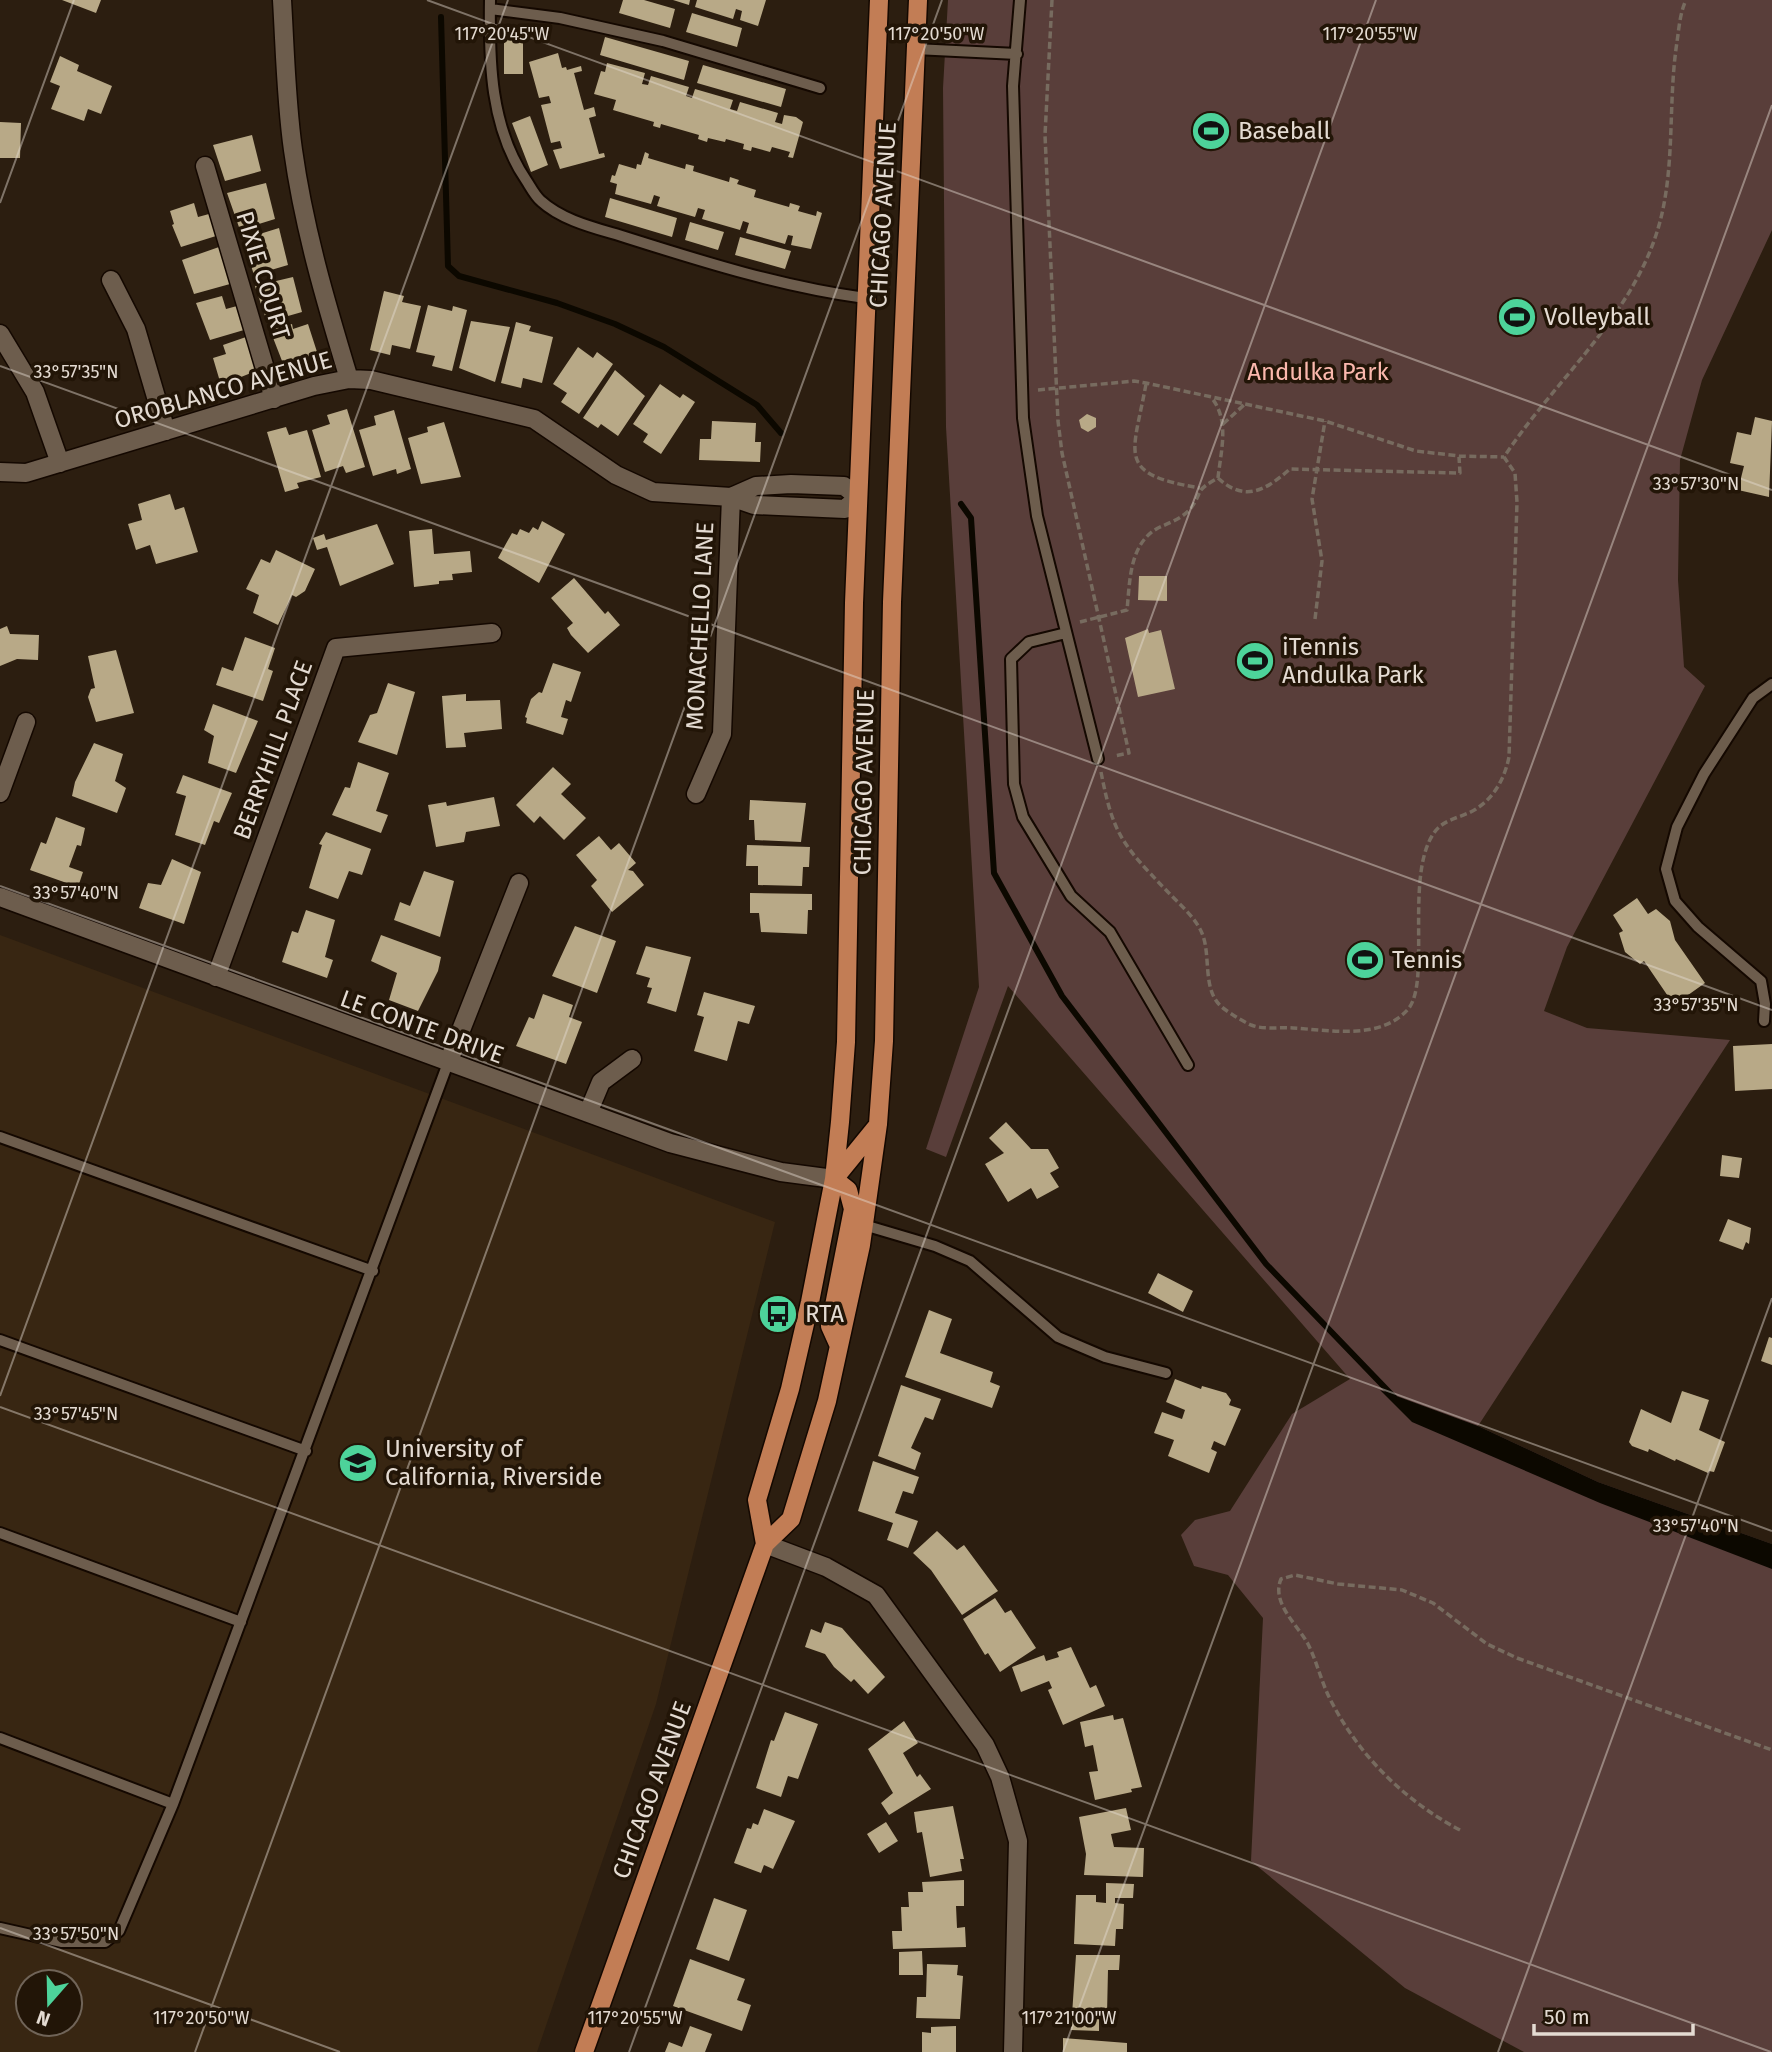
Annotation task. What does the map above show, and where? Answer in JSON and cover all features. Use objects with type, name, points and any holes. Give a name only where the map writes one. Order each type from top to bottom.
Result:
[{"type":"main road","name":"CHICAGO AVENUE","points":[[765,1544],[757,1500],[790,1390],[834,1179],[846,1042],[865,298],[879,0]]},
{"type":"main road","name":"CHICAGO AVENUE","points":[[584,2052],[765,1544],[791,1519],[827,1401],[864,1226],[878,1124],[884,1041],[892,602],[918,0]]},
{"type":"main road","points":[[839,1346],[830,1326],[852,1209],[848,1190],[834,1179],[878,1124]]},
{"type":"street","points":[[282,0],[291,136],[298,186],[312,253],[349,379]]},
{"type":"street","name":"PIXIE COURT","points":[[205,166],[274,398]]},
{"type":"street","points":[[111,280],[136,329],[166,431]]},
{"type":"street","points":[[0,334],[35,392],[60,463]]},
{"type":"street","name":"OROBLANCO AVENUE","points":[[0,472],[26,473],[274,398],[349,379],[381,382],[534,419],[616,475],[653,492],[730,497],[756,486],[791,484],[844,486],[859,498]]},
{"type":"street","name":"MONACHELLO LANE","points":[[696,794],[722,734],[730,497]]},
{"type":"street","name":"BERRYHILL PLACE","points":[[216,977],[336,648],[492,633]]},
{"type":"street","points":[[0,793],[26,722]]},
{"type":"street","points":[[448,1063],[519,884]]},
{"type":"street","name":"LE CONTE DRIVE","points":[[0,897],[448,1063],[725,1160],[834,1179]]},
{"type":"street","points":[[588,1113],[601,1082],[632,1059]]},
{"type":"street","points":[[765,1544],[826,1567],[876,1595],[985,1745],[1000,1777],[1018,1841],[1013,2052]]},
{"type":"lane","points":[[1020,0],[1013,86],[1022,390],[1037,516],[1098,759]]},
{"type":"lane","points":[[820,88],[663,41],[490,4],[489,62],[501,127],[518,168],[540,201],[571,220],[752,276],[810,290],[865,298]]},
{"type":"lane","points":[[915,49],[1017,54]]},
{"type":"lane","points":[[1065,629],[1029,642],[1010,659],[1017,802],[1031,833],[1071,896],[1110,932],[1188,1065]]},
{"type":"lane","points":[[1764,1021],[1765,1004],[1760,981],[1698,927],[1675,901],[1666,869],[1677,827],[1704,774],[1753,698],[1772,684]]},
{"type":"lane","points":[[0,1928],[62,1942],[105,1942],[118,1931],[173,1804],[448,1063]]},
{"type":"lane","points":[[0,1137],[373,1271]]},
{"type":"lane","points":[[864,1226],[935,1246],[970,1261],[1058,1337],[1105,1357],[1166,1373]]},
{"type":"lane","points":[[0,1340],[306,1451]]},
{"type":"lane","points":[[0,1533],[242,1622]]},
{"type":"lane","points":[[0,1738],[173,1804]]},
{"type":"path","points":[[1052,0],[1045,135],[1062,453],[1129,753],[1098,759],[1116,831],[1131,853],[1202,931],[1209,984],[1221,1007],[1251,1025],[1268,1028],[1357,1030],[1373,1028],[1397,1017],[1410,1006],[1416,985],[1419,880],[1432,836],[1444,822],[1476,809],[1495,791],[1505,774],[1509,757],[1517,502],[1515,473],[1504,457]]},
{"type":"path","points":[[1504,457],[1530,417],[1604,327],[1639,276],[1656,236],[1670,168],[1672,73],[1686,0]]},
{"type":"path","points":[[1022,390],[1057,390],[1134,381],[1246,402],[1325,421],[1416,451],[1504,457]]},
{"type":"path","points":[[1146,383],[1133,455],[1138,467],[1149,476],[1167,483],[1200,488]]},
{"type":"path","points":[[1210,396],[1221,410],[1223,424],[1218,478]]},
{"type":"path","points":[[1223,424],[1246,402]]},
{"type":"path","points":[[1315,619],[1322,561],[1312,499],[1325,421]]},
{"type":"path","points":[[1218,478],[1231,490],[1247,492],[1269,488],[1290,469],[1316,467],[1460,473],[1459,456]]},
{"type":"path","points":[[1065,629],[1127,610],[1131,568],[1139,546],[1155,530],[1190,509],[1200,488],[1218,478]]},
{"type":"path","points":[[1460,1830],[1426,1812],[1379,1770],[1332,1703],[1316,1660],[1280,1602],[1277,1589],[1281,1579],[1295,1575],[1338,1584],[1402,1590],[1433,1603],[1486,1644],[1517,1658],[1772,1750]]},
{"type":"shaded area","name":"University of California, Riverside","points":[[0,935],[775,1222],[656,1704],[537,2052],[0,2052]]},
{"type":"shaded area","points":[[1380,1390],[1478,1426],[1598,1482],[1772,1544],[1772,1569],[1600,1503],[1412,1422]]},
{"type":"green space","name":"Andulka Park","points":[[948,0],[1772,0],[1772,230],[1702,380],[1680,460],[1678,580],[1684,667],[1705,686],[1567,947],[1544,1011],[1587,1028],[1730,1040],[1478,1426],[1598,1482],[1772,1544],[1772,2052],[1524,2052],[1405,1988],[1251,1861],[1263,1618],[1228,1575],[1194,1566],[1181,1535],[1195,1520],[1230,1511],[1292,1414],[1350,1379],[1008,986],[946,1157],[926,1149],[979,987],[946,427],[943,88]]},
{"type":"building","points":[[62,0],[101,0],[96,13]]},
{"type":"building","points":[[623,0],[644,0],[675,9],[670,28],[619,13]]},
{"type":"building","points":[[673,0],[690,0],[689,5]]},
{"type":"building","points":[[697,0],[766,0],[758,26],[740,20],[742,11],[736,9],[733,19],[695,7]]},
{"type":"building","points":[[692,13],[742,28],[737,47],[686,32]]},
{"type":"building","points":[[605,37],[689,61],[684,80],[600,55]]},
{"type":"building","points":[[504,39],[523,39],[523,74],[504,74]]},
{"type":"building","points":[[558,53],[562,68],[566,67],[567,70],[581,66],[582,71],[574,73],[584,110],[594,107],[596,116],[589,118],[599,154],[604,153],[605,157],[560,169],[553,150],[562,148],[560,141],[551,143],[541,105],[551,103],[549,96],[539,98],[529,62]]},
{"type":"building","points":[[60,56],[79,65],[77,71],[112,86],[101,114],[88,109],[84,121],[51,109],[60,86],[50,82]]},
{"type":"building","points":[[607,63],[645,73],[642,84],[648,85],[651,76],[689,87],[686,96],[692,98],[695,89],[733,100],[730,109],[737,111],[740,102],[778,113],[775,122],[782,124],[784,115],[796,117],[803,122],[793,158],[788,157],[790,152],[772,147],[770,152],[752,147],[751,151],[743,149],[744,144],[726,139],[725,142],[708,138],[707,142],[698,139],[699,135],[661,124],[660,128],[653,126],[654,122],[613,110],[616,100],[594,94],[601,71],[605,72]]},
{"type":"building","points":[[703,65],[786,89],[781,107],[697,83]]},
{"type":"building","points":[[530,116],[548,165],[531,172],[512,123]]},
{"type":"building","points":[[0,122],[21,123],[20,158],[0,158]]},
{"type":"building","points":[[252,135],[261,171],[225,181],[213,145]]},
{"type":"building","points":[[645,152],[649,154],[648,158],[685,169],[686,164],[694,166],[693,171],[729,182],[730,177],[739,180],[737,184],[756,190],[754,197],[789,207],[790,203],[800,206],[798,211],[816,216],[817,211],[822,213],[811,249],[791,245],[793,236],[788,235],[785,244],[746,233],[749,223],[743,221],[740,230],[702,219],[705,210],[698,208],[695,217],[657,206],[660,197],[654,195],[651,204],[615,194],[617,184],[610,182],[619,164],[636,169],[637,164],[641,165]]},
{"type":"building","points":[[266,183],[275,219],[240,230],[227,193]]},
{"type":"building","points":[[610,198],[677,218],[672,237],[605,217]]},
{"type":"building","points":[[194,203],[198,217],[209,214],[216,236],[181,247],[172,225],[174,224],[170,211]]},
{"type":"building","points":[[690,222],[724,232],[718,250],[685,240]]},
{"type":"building","points":[[279,228],[288,265],[254,275],[247,253],[257,249],[253,236]]},
{"type":"building","points":[[740,237],[791,251],[785,269],[735,255]]},
{"type":"building","points":[[219,247],[230,284],[194,294],[182,260]]},
{"type":"building","points":[[293,277],[302,312],[267,322],[255,286]]},
{"type":"building","points":[[384,291],[404,296],[402,302],[421,306],[410,349],[392,345],[390,355],[370,350]]},
{"type":"building","points":[[222,296],[226,309],[237,306],[244,330],[210,340],[196,303]]},
{"type":"building","points":[[428,305],[452,311],[453,306],[467,310],[452,371],[432,366],[435,356],[416,352]]},
{"type":"building","points":[[471,321],[510,327],[495,382],[459,368]]},
{"type":"building","points":[[516,322],[531,326],[529,331],[553,337],[542,383],[523,378],[521,388],[501,383]]},
{"type":"building","points":[[292,324],[293,329],[308,324],[318,355],[284,366],[270,330]]},
{"type":"building","points":[[246,337],[256,371],[221,385],[213,358],[226,354],[223,345]]},
{"type":"building","points":[[578,347],[593,358],[597,352],[613,364],[579,414],[561,402],[567,393],[553,384]]},
{"type":"building","points":[[615,370],[645,396],[618,436],[601,424],[598,428],[583,418]]},
{"type":"building","points":[[660,384],[680,398],[683,394],[695,402],[661,454],[643,442],[648,434],[633,424]]},
{"type":"building","points":[[347,409],[365,467],[346,473],[343,466],[325,472],[312,430],[330,424],[327,415]]},
{"type":"building","points":[[394,410],[411,469],[397,474],[396,469],[373,476],[359,430],[376,425],[374,416]]},
{"type":"building","points":[[1087,414],[1096,418],[1096,427],[1088,432],[1081,428],[1079,420]]},
{"type":"building","points":[[1755,417],[1772,421],[1769,497],[1738,490],[1744,466],[1730,463],[1737,432],[1751,435]]},
{"type":"building","points":[[712,421],[756,423],[755,442],[761,442],[760,462],[699,460],[700,439],[711,439]]},
{"type":"building","points":[[444,422],[461,477],[421,484],[408,438],[428,432],[427,427]]},
{"type":"building","points":[[286,427],[289,435],[307,430],[321,477],[297,483],[299,488],[285,492],[267,432]]},
{"type":"building","points":[[170,494],[175,510],[184,507],[198,552],[156,564],[150,545],[136,550],[128,524],[142,520],[138,504]]},
{"type":"building","points":[[542,521],[565,534],[539,583],[498,558],[512,533],[517,535],[520,529],[529,533],[533,527],[538,530]]},
{"type":"building","points":[[377,524],[394,564],[340,586],[327,547],[317,550],[313,538],[324,534],[326,540]]},
{"type":"building","points":[[432,529],[434,554],[470,551],[472,572],[452,574],[453,580],[439,581],[439,584],[414,587],[409,531]]},
{"type":"building","points":[[276,550],[315,569],[305,591],[296,597],[292,595],[278,625],[253,613],[259,595],[246,589],[261,559],[270,563]]},
{"type":"building","points":[[1139,576],[1167,576],[1167,601],[1138,600]]},
{"type":"building","points":[[574,578],[605,614],[608,611],[620,625],[588,653],[567,628],[573,623],[551,598]]},
{"type":"building","points":[[7,626],[10,634],[39,635],[38,660],[17,659],[0,666],[0,629]]},
{"type":"building","points":[[1148,629],[1149,633],[1161,630],[1175,689],[1138,697],[1125,638]]},
{"type":"building","points":[[245,637],[275,648],[268,669],[273,671],[263,701],[216,685],[222,667],[233,671]]},
{"type":"building","points":[[116,650],[134,713],[96,722],[88,697],[91,689],[95,688],[88,656]]},
{"type":"building","points":[[553,663],[581,672],[571,702],[566,700],[561,717],[568,719],[563,735],[526,723],[525,717],[531,699],[539,692],[542,693]]},
{"type":"building","points":[[388,683],[415,692],[397,755],[358,742],[370,715],[377,713]]},
{"type":"building","points":[[466,694],[466,701],[500,700],[502,729],[464,733],[466,747],[446,748],[442,696]]},
{"type":"building","points":[[213,704],[258,721],[236,773],[208,763],[214,736],[204,730]]},
{"type":"building","points":[[94,743],[123,754],[115,781],[126,788],[117,813],[72,796],[75,782]]},
{"type":"building","points":[[358,762],[389,773],[376,811],[388,815],[381,833],[332,815],[345,787],[350,788]]},
{"type":"building","points":[[553,767],[571,784],[561,794],[586,818],[564,840],[540,816],[534,823],[516,805]]},
{"type":"building","points":[[183,775],[232,793],[219,823],[214,821],[205,845],[175,835],[186,796],[176,793]]},
{"type":"building","points":[[494,797],[500,826],[466,832],[464,842],[436,847],[428,805],[446,802],[447,806]]},
{"type":"building","points":[[750,800],[806,803],[801,842],[755,840],[754,820],[749,820]]},
{"type":"building","points":[[56,817],[85,828],[81,846],[77,845],[69,867],[83,872],[78,887],[30,870],[41,842],[46,844]]},
{"type":"building","points":[[326,832],[371,849],[362,875],[349,871],[338,899],[309,888],[322,845],[319,844]]},
{"type":"building","points":[[599,836],[611,850],[619,843],[636,863],[628,870],[633,871],[644,885],[612,912],[591,886],[597,880],[576,855]]},
{"type":"building","points":[[747,845],[810,847],[809,867],[803,867],[802,886],[758,885],[758,866],[746,866]]},
{"type":"building","points":[[172,859],[201,872],[184,924],[139,908],[148,883],[161,885]]},
{"type":"building","points":[[424,871],[454,881],[440,937],[394,920],[400,902],[410,906]]},
{"type":"building","points":[[750,893],[812,894],[807,934],[761,932],[759,913],[750,913]]},
{"type":"building","points":[[1637,898],[1648,914],[1656,909],[1670,921],[1675,940],[1705,983],[1674,1005],[1644,961],[1640,964],[1625,952],[1619,933],[1623,931],[1613,915]]},
{"type":"building","points":[[306,910],[335,920],[325,957],[333,960],[327,978],[282,962],[292,931],[298,933]]},
{"type":"building","points":[[575,926],[616,941],[597,993],[552,976]]},
{"type":"building","points":[[381,935],[441,957],[438,971],[418,1011],[389,1000],[397,973],[371,961]]},
{"type":"building","points":[[646,946],[691,957],[676,1012],[647,1003],[652,988],[647,987],[650,978],[636,974]]},
{"type":"building","points":[[704,992],[755,1006],[749,1024],[738,1021],[727,1061],[694,1051],[704,1017],[697,1015]]},
{"type":"building","points":[[543,994],[573,1005],[569,1017],[582,1022],[566,1064],[516,1046],[529,1017],[534,1019]]},
{"type":"building","points":[[1772,1044],[1772,1089],[1735,1091],[1733,1046]]},
{"type":"building","points":[[1006,1122],[1031,1149],[1048,1149],[1059,1168],[1050,1173],[1059,1187],[1037,1199],[1031,1188],[1008,1202],[985,1164],[1004,1153],[989,1138]]},
{"type":"building","points":[[1722,1155],[1742,1158],[1739,1178],[1720,1176]]},
{"type":"building","points":[[1728,1219],[1751,1228],[1749,1244],[1746,1242],[1743,1250],[1719,1241]]},
{"type":"building","points":[[1158,1273],[1193,1291],[1183,1312],[1148,1293]]},
{"type":"building","points":[[929,1310],[952,1319],[940,1353],[993,1372],[990,1382],[1000,1386],[992,1408],[905,1377]]},
{"type":"building","points":[[1769,1337],[1772,1338],[1772,1365],[1761,1361]]},
{"type":"building","points":[[1175,1379],[1201,1389],[1202,1386],[1226,1393],[1231,1400],[1229,1405],[1241,1409],[1225,1446],[1214,1441],[1211,1449],[1217,1452],[1209,1473],[1168,1456],[1174,1440],[1154,1433],[1162,1412],[1182,1419],[1185,1410],[1166,1402]]},
{"type":"building","points":[[901,1385],[941,1399],[933,1420],[925,1417],[911,1448],[921,1453],[915,1470],[878,1456]]},
{"type":"building","points":[[1682,1391],[1709,1400],[1699,1430],[1725,1442],[1714,1472],[1708,1473],[1649,1449],[1648,1452],[1632,1446],[1629,1442],[1641,1409],[1671,1423]]},
{"type":"building","points":[[873,1461],[919,1477],[913,1494],[903,1491],[895,1513],[918,1521],[908,1548],[887,1540],[893,1523],[858,1511]]},
{"type":"building","points":[[937,1531],[957,1550],[964,1545],[998,1591],[962,1615],[931,1570],[913,1553]]},
{"type":"building","points":[[995,1598],[1005,1613],[1011,1610],[1036,1648],[1000,1672],[988,1653],[985,1655],[963,1619]]},
{"type":"building","points":[[825,1622],[842,1628],[885,1677],[868,1694],[854,1679],[851,1682],[834,1667],[825,1654],[805,1647],[811,1629],[821,1633]]},
{"type":"building","points":[[1071,1647],[1090,1688],[1096,1685],[1105,1706],[1063,1725],[1048,1690],[1052,1688],[1049,1681],[1021,1692],[1012,1667],[1044,1655],[1046,1661],[1059,1657],[1057,1652]]},
{"type":"building","points":[[785,1712],[818,1724],[798,1779],[788,1776],[781,1797],[756,1788],[771,1740],[774,1741]]},
{"type":"building","points":[[1113,1715],[1114,1720],[1123,1718],[1142,1787],[1131,1789],[1132,1792],[1095,1800],[1089,1772],[1098,1771],[1093,1745],[1085,1747],[1080,1722]]},
{"type":"building","points":[[904,1721],[918,1743],[903,1753],[917,1777],[920,1774],[931,1789],[889,1815],[881,1803],[893,1793],[868,1749]]},
{"type":"building","points":[[953,1806],[964,1859],[960,1859],[962,1871],[930,1877],[922,1832],[917,1833],[914,1812]]},
{"type":"building","points":[[1126,1808],[1131,1830],[1111,1834],[1114,1847],[1144,1848],[1143,1877],[1084,1875],[1086,1854],[1079,1817]]},
{"type":"building","points":[[764,1809],[795,1821],[773,1869],[764,1865],[761,1873],[734,1863],[747,1828],[751,1829],[753,1823],[758,1825]]},
{"type":"building","points":[[886,1822],[898,1841],[879,1853],[867,1834]]},
{"type":"building","points":[[964,1880],[964,1906],[956,1906],[957,1928],[965,1927],[966,1947],[893,1949],[892,1931],[902,1931],[901,1907],[909,1907],[908,1892],[923,1892],[922,1882]]},
{"type":"building","points":[[1106,1883],[1134,1884],[1133,1898],[1115,1898],[1115,1903],[1124,1904],[1123,1929],[1116,1929],[1115,1946],[1074,1944],[1076,1895],[1096,1895],[1096,1902],[1106,1903]]},
{"type":"building","points":[[714,1898],[747,1910],[729,1961],[696,1949]]},
{"type":"building","points":[[922,1951],[923,1975],[899,1975],[899,1952]]},
{"type":"building","points":[[1076,1955],[1120,1955],[1119,1970],[1108,1970],[1107,2014],[1099,2013],[1099,2031],[1071,2030]]},
{"type":"building","points":[[690,1959],[745,1979],[737,2000],[751,2005],[742,2031],[673,2006]]},
{"type":"building","points":[[927,1964],[958,1965],[957,1975],[963,1976],[960,2019],[916,2018],[917,1997],[926,1997]]},
{"type":"building","points":[[690,2026],[712,2034],[705,2052],[665,2052],[669,2042],[682,2047]]},
{"type":"building","points":[[956,2026],[956,2052],[922,2052],[922,2032],[931,2033],[931,2027]]},
{"type":"building","points":[[1063,2038],[1127,2043],[1127,2052],[1063,2052]]},
{"type":"waterway","points":[[441,17],[448,266],[459,276],[557,303],[615,324],[664,347],[757,405],[781,433]]},
{"type":"waterway","points":[[961,504],[971,518],[994,873],[1062,996],[1266,1264],[1394,1397]]},
{"type":"place","name":"Baseball","points":[[1211,131]]},
{"type":"place","name":"Volleyball","points":[[1517,317]]},
{"type":"place","name":"iTennis Andulka Park","points":[[1255,661]]},
{"type":"place","name":"Tennis","points":[[1365,960]]},
{"type":"place","name":"RTA","points":[[778,1314]]},
{"type":"place","name":"University of California, Riverside","points":[[358,1463]]}]
